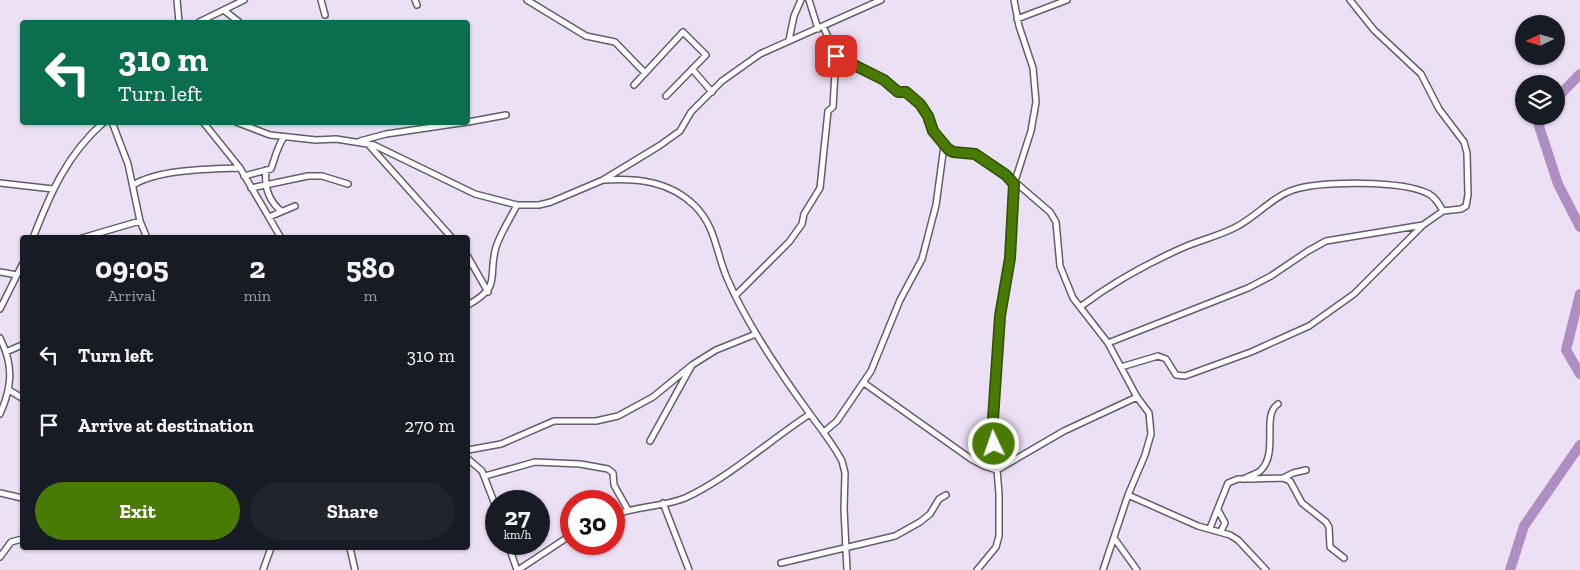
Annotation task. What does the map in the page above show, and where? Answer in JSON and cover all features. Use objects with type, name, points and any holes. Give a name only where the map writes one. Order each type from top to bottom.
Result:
[{"type":"street","points":[[177,0],[180,20]]},
{"type":"street","points":[[204,20],[244,0]]},
{"type":"street","points":[[320,0],[325,15]]},
{"type":"street","points":[[527,0],[586,36],[615,42],[645,74]]},
{"type":"street","points":[[789,40],[794,16],[801,0]]},
{"type":"street","points":[[736,295],[789,242],[802,224],[804,214],[820,188],[828,111],[833,107],[836,56],[820,27],[809,0]]},
{"type":"street","points":[[243,125],[262,133],[284,137],[368,144],[390,152],[441,179],[475,194],[517,205],[551,202],[602,180],[680,131],[688,116],[746,62],[789,40],[881,0]]},
{"type":"street","points":[[977,570],[996,547],[999,536],[993,419],[1000,311],[1010,258],[1014,184],[1030,131],[1036,102],[1033,68],[1017,19],[1014,0]]},
{"type":"street","points":[[1017,19],[1067,0]]},
{"type":"street","points":[[1120,366],[1158,356],[1166,359],[1176,375],[1185,376],[1251,352],[1302,330],[1354,294],[1423,224],[1443,211],[1462,209],[1468,202],[1467,148],[1439,109],[1421,74],[1374,30],[1350,0]]},
{"type":"street","points":[[225,11],[236,20]]},
{"type":"street","points":[[634,85],[683,32],[706,55],[666,96]]},
{"type":"street","points":[[836,56],[884,80],[898,92],[906,92],[920,104],[928,116],[933,131],[953,152],[975,154],[1006,175],[1014,184],[1040,202],[1053,216],[1057,230],[1060,266],[1071,294],[1108,343],[1137,397],[1149,413],[1151,430],[1145,456],[1128,495],[1103,570]]},
{"type":"street","points":[[692,69],[712,92]]},
{"type":"street","points":[[470,121],[506,115]]},
{"type":"street","points":[[34,235],[53,189],[66,164],[82,142],[101,125]]},
{"type":"street","points":[[113,125],[128,164],[140,221],[146,235]]},
{"type":"street","points":[[205,125],[240,168],[279,235]]},
{"type":"street","points":[[357,142],[386,134],[447,125]]},
{"type":"street","points":[[244,176],[271,169],[276,158],[277,146],[284,137]]},
{"type":"street","points":[[368,144],[449,235]]},
{"type":"street","points":[[824,432],[837,420],[864,383],[880,351],[900,300],[922,259],[936,205],[938,176],[946,146]]},
{"type":"street","points":[[133,185],[144,180],[172,174],[240,168]]},
{"type":"street","points":[[266,170],[265,185],[274,205],[281,211]]},
{"type":"street","points":[[251,188],[308,176],[322,176],[348,184]]},
{"type":"street","points":[[602,180],[648,181],[682,196],[695,206],[711,228],[727,278],[756,334],[824,432],[838,454],[844,468],[847,570]]},
{"type":"street","points":[[0,183],[53,189]]},
{"type":"street","points":[[1080,307],[1132,273],[1184,247],[1236,227],[1283,195],[1299,188],[1380,184],[1426,193],[1436,199],[1443,211]]},
{"type":"street","points":[[470,304],[488,292],[493,281],[496,246],[517,205]]},
{"type":"street","points":[[269,217],[295,206]]},
{"type":"street","points":[[92,235],[140,221]]},
{"type":"street","points":[[1108,343],[1248,288],[1271,276],[1308,250],[1326,242],[1423,224]]},
{"type":"street","points":[[470,260],[488,292]]},
{"type":"street","points":[[0,309],[20,269]]},
{"type":"street","points":[[0,272],[17,275]]},
{"type":"street","points":[[470,450],[509,441],[554,421],[596,421],[618,416],[653,397],[692,365],[716,350],[756,334]]},
{"type":"street","points":[[0,338],[6,352],[11,378],[9,390],[0,414]]},
{"type":"street","points":[[6,352],[20,346]]},
{"type":"street","points":[[650,441],[692,365]]},
{"type":"street","points":[[864,383],[971,459],[996,470],[1064,431],[1137,397]]},
{"type":"street","points":[[9,390],[20,397]]},
{"type":"street","points":[[1210,528],[1228,483],[1260,472],[1269,456],[1272,428],[1269,418],[1274,407],[1278,404]]},
{"type":"street","points":[[625,511],[674,502],[709,486],[776,436],[810,414]]},
{"type":"street","points":[[470,459],[479,466],[490,490]]},
{"type":"street","points":[[485,476],[534,462],[601,467],[612,471],[614,485],[628,510]]},
{"type":"street","points":[[1243,479],[1284,478],[1293,473],[1306,470]]},
{"type":"street","points":[[1284,478],[1292,483],[1302,503],[1326,522],[1329,527],[1330,547],[1344,558]]},
{"type":"street","points":[[0,493],[20,498]]},
{"type":"street","points":[[781,563],[895,536],[913,527],[930,514],[939,499],[946,495]]},
{"type":"street","points":[[1128,495],[1198,526],[1221,531],[1238,540],[1266,570]]},
{"type":"street","points":[[663,503],[689,570]]},
{"type":"street","points":[[1218,510],[1225,522],[1221,531]]},
{"type":"street","points":[[1114,538],[1137,570]]},
{"type":"street","points":[[0,557],[11,542],[20,540]]},
{"type":"street","points":[[512,555],[518,570],[560,542]]},
{"type":"street","points":[[263,570],[270,550]]},
{"type":"street","points":[[350,550],[355,570]]},
{"type":"waterway","points":[[1565,90],[1580,74]]},
{"type":"waterway","points":[[1539,125],[1558,184],[1580,227]]},
{"type":"waterway","points":[[1580,294],[1566,350],[1580,374]]},
{"type":"waterway","points":[[1510,570],[1524,526],[1580,445]]},
{"type":"route","points":[[836,56],[884,80],[898,92],[906,92],[920,104],[928,116],[933,131],[948,149],[953,152],[975,154],[1006,175],[1014,184],[1010,225],[1010,258],[1000,316],[993,419],[994,444]]}]
